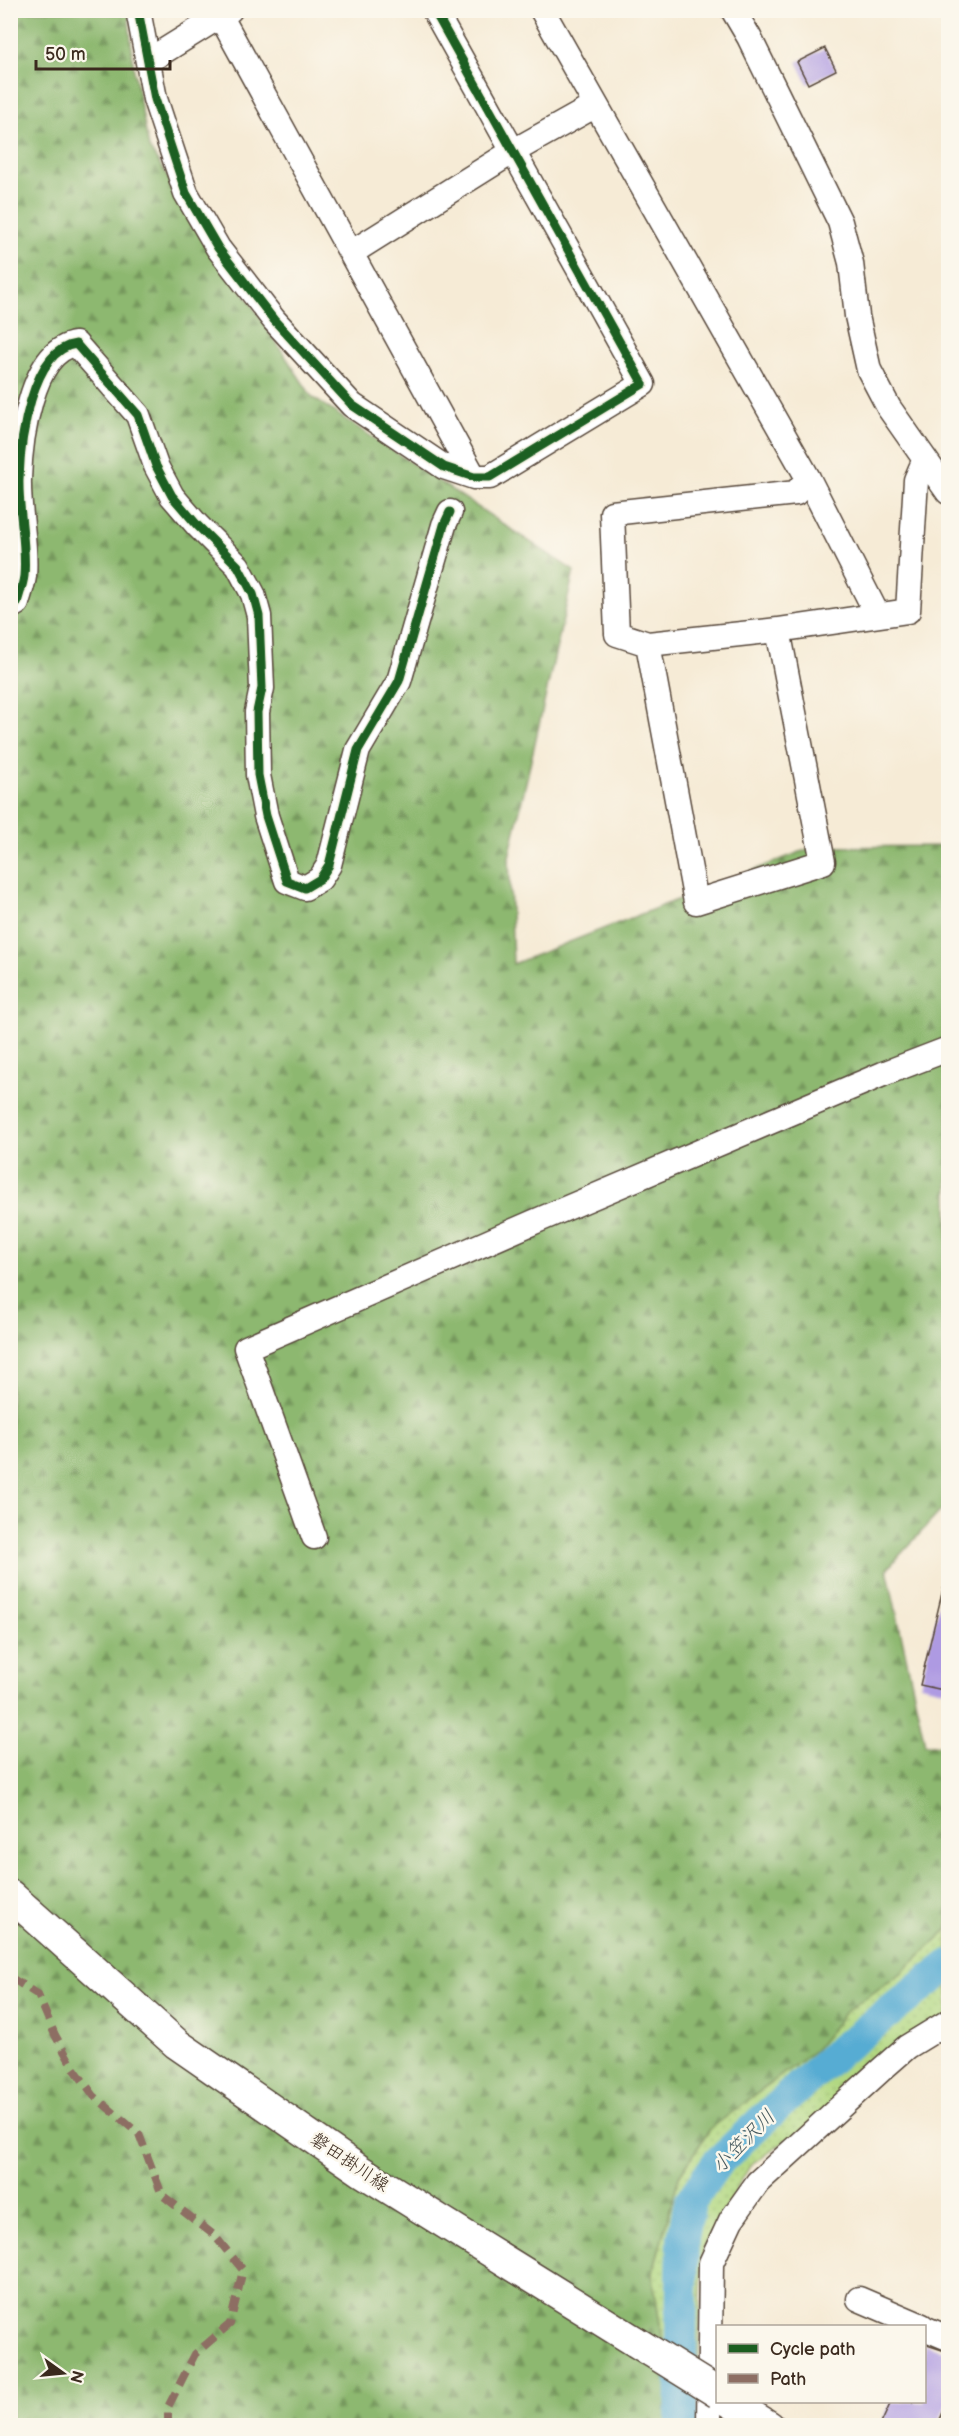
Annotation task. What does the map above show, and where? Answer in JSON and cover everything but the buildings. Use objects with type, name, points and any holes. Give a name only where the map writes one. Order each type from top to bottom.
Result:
[{"type":"main road","name":"磐田掛川線","points":[[10,1895],[177,2044],[361,2171],[716,2392]]},
{"type":"main road","points":[[732,2403],[769,2426]]},
{"type":"street","points":[[138,10],[155,99],[186,193],[218,248],[261,304],[352,405],[444,467],[474,477],[490,477],[643,384],[434,10]]},
{"type":"street","points":[[542,10],[808,478],[878,614]]},
{"type":"street","points":[[733,10],[749,37],[840,222],[851,263],[857,316],[869,370],[889,408],[948,492]]},
{"type":"street","points":[[148,61],[225,14],[351,253],[474,477]]},
{"type":"street","points":[[351,253],[512,152],[596,105]]},
{"type":"street","points":[[10,606],[17,603],[24,578],[19,479],[26,429],[38,376],[50,358],[66,345],[76,344],[138,415],[156,466],[172,496],[238,566],[253,594],[259,616],[262,688],[257,712],[258,775],[266,816],[286,881],[305,888],[320,879],[329,865],[358,750],[399,681],[444,525],[450,512]]},
{"type":"street","points":[[808,478],[796,493],[612,513],[618,634],[648,644],[778,630],[908,611],[916,480],[925,459]]},
{"type":"street","points":[[648,644],[696,902],[823,862],[778,630]]},
{"type":"street","points":[[314,1538],[246,1348],[555,1212],[883,1074],[948,1049]]},
{"type":"street","points":[[709,2426],[711,2264],[731,2220],[758,2182],[907,2047],[948,2022]]},
{"type":"street","points":[[859,2299],[918,2325]]},
{"type":"street","points":[[926,2328],[948,2338]]},
{"type":"green space","points":[[128,10],[134,71],[149,148],[312,397],[574,571],[509,857],[513,964],[813,847],[948,846],[948,1503],[887,1569],[925,1744],[948,1747],[948,1929],[900,1974],[845,2012],[815,2050],[710,2129],[679,2176],[652,2275],[671,2392],[683,2425],[11,2426],[10,11]]},
{"type":"green space","points":[[948,1929],[948,2026],[845,2103],[751,2164],[703,2247],[696,2425],[691,2425],[662,2337],[652,2275],[679,2176],[710,2129],[845,2012],[900,1974]]},
{"type":"waterway","name":"小笠沢川","points":[[682,2426],[683,2237],[690,2202],[717,2163],[760,2122],[838,2052],[948,1966]]},
{"type":"marked path","points":[[10,1977],[38,1995],[55,2035],[73,2067],[94,2096],[139,2134],[162,2195],[214,2235],[243,2270],[230,2324],[195,2354],[168,2407],[168,2426]]},
{"type":"cycle path","points":[[138,10],[155,99],[186,193],[218,248],[274,320],[352,405],[444,467],[474,477],[490,477],[643,384],[434,10]]},
{"type":"cycle path","points":[[10,607],[17,603],[24,576],[19,479],[22,443],[31,400],[48,362],[61,350],[76,344],[138,415],[156,466],[172,496],[238,566],[253,594],[259,616],[262,688],[257,712],[258,775],[266,816],[287,881],[305,888],[320,879],[329,865],[358,750],[399,681],[444,525],[450,512]]}]
